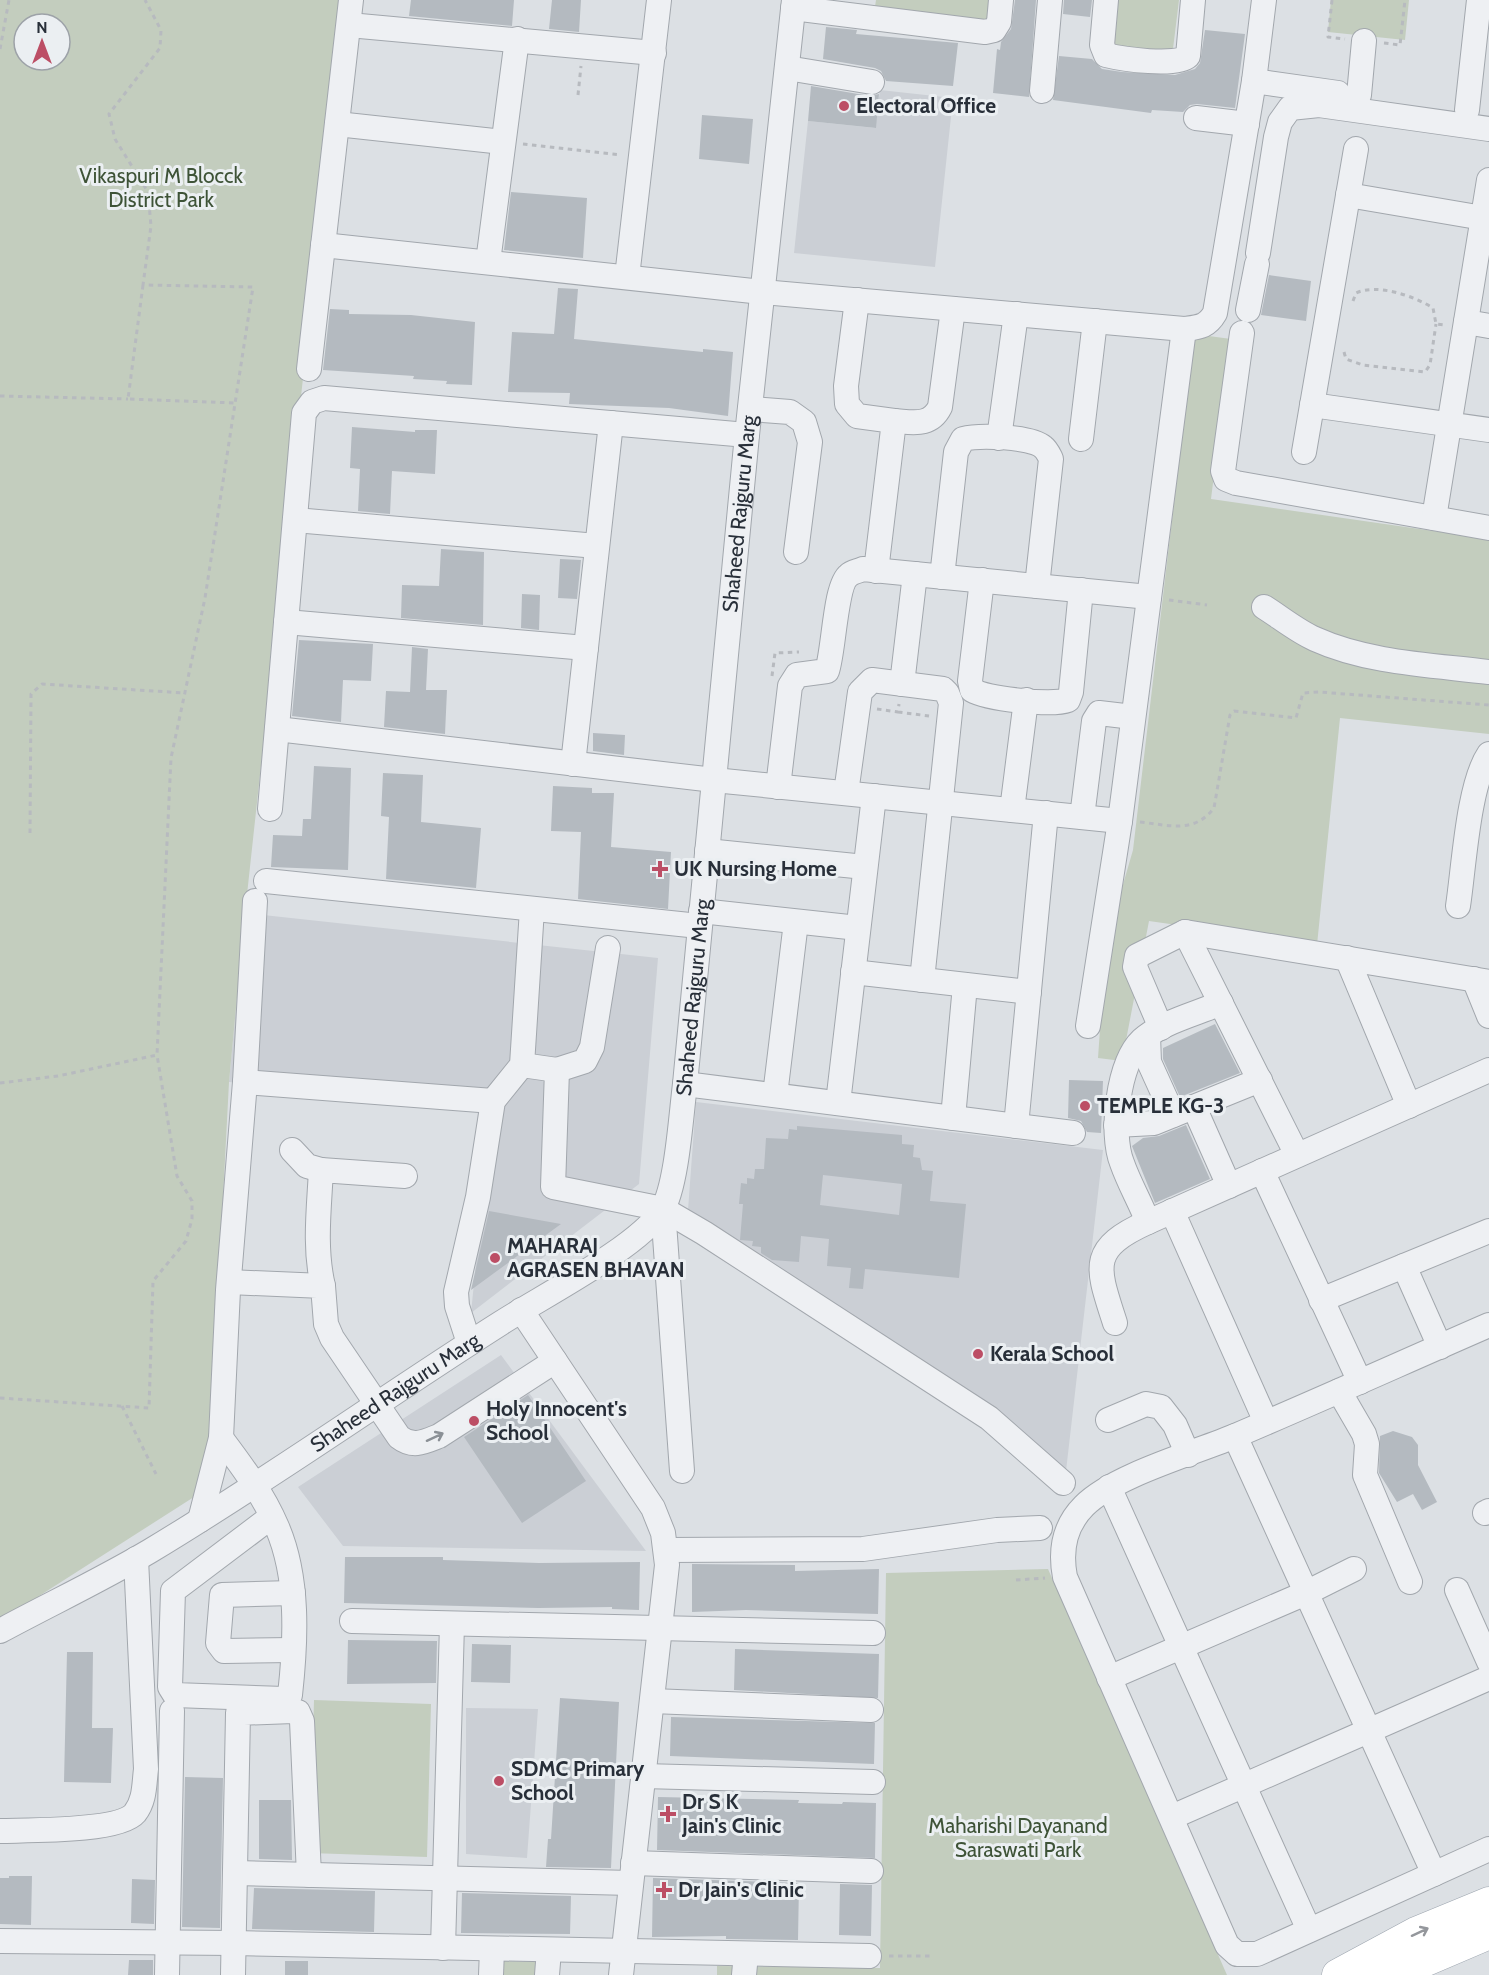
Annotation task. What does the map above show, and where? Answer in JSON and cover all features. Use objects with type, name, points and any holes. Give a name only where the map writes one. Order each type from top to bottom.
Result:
[{"type":"main road","points":[[1344,1972],[1416,1933],[1489,1903]]},
{"type":"main road","points":[[1344,1972],[1419,1963],[1489,1934]]},
{"type":"street","points":[[309,369],[351,0]]},
{"type":"street","points":[[627,277],[659,0]]},
{"type":"street","points":[[794,4],[866,9],[985,32],[994,30],[999,22],[1001,0]]},
{"type":"street","points":[[1042,91],[1050,0]]},
{"type":"street","points":[[1106,0],[1102,45],[1106,55],[1172,62],[1184,60],[1188,56],[1192,0]]},
{"type":"street","points":[[323,245],[762,292],[1184,329],[1209,324],[1215,313],[1221,282],[1254,81],[1264,0]]},
{"type":"street","points":[[1254,81],[1478,112],[1479,0]]},
{"type":"street","name":"Shaheed Rajguru Marg","points":[[0,1631],[136,1558],[255,1485],[469,1343],[619,1249],[649,1225],[663,1209],[670,1187],[685,1084],[747,435],[794,4]]},
{"type":"street","points":[[349,25],[517,39],[654,54]]},
{"type":"street","points":[[488,262],[517,39]]},
{"type":"street","points":[[1359,95],[1364,41]]},
{"type":"street","points":[[787,68],[872,82]]},
{"type":"street","points":[[1489,129],[1319,105],[1290,108],[1280,122],[1276,137],[1223,471],[1226,479],[1236,483],[1489,528]]},
{"type":"street","points":[[1196,118],[1247,124]]},
{"type":"street","points":[[337,124],[503,142]]},
{"type":"street","points":[[1304,452],[1356,149]]},
{"type":"street","points":[[1434,518],[1449,424],[1473,325],[1489,180]]},
{"type":"street","points":[[1348,195],[1485,223]]},
{"type":"street","points":[[1221,282],[1256,268]]},
{"type":"street","points":[[857,300],[846,386],[848,404],[857,416],[894,421],[926,422],[934,418],[940,407],[953,309]]},
{"type":"street","points":[[999,438],[1016,314]]},
{"type":"street","points":[[1081,439],[1095,321]]},
{"type":"street","points":[[1088,1026],[1120,821],[1184,329]]},
{"type":"street","points":[[270,809],[304,413],[312,402],[324,398],[747,435]]},
{"type":"street","points":[[1312,405],[1489,430]]},
{"type":"street","points":[[750,409],[790,412],[804,422],[810,442],[796,552]]},
{"type":"street","points":[[876,571],[894,421]]},
{"type":"street","points":[[573,764],[611,423]]},
{"type":"street","points":[[942,576],[956,452],[963,439],[977,435],[1035,442],[1044,447],[1051,459],[1037,586]]},
{"type":"street","points":[[295,520],[597,546]]},
{"type":"street","points":[[778,787],[790,686],[797,675],[827,671],[832,657],[842,585],[849,574],[863,569],[1149,597]]},
{"type":"street","points":[[902,684],[915,574]]},
{"type":"street","points":[[982,580],[970,681],[972,690],[980,694],[1026,700],[1061,702],[1068,700],[1071,692],[1081,590]]},
{"type":"street","points":[[1264,607],[1314,639],[1339,647],[1380,658],[1489,672]]},
{"type":"street","points":[[286,622],[586,648]]},
{"type":"street","points":[[846,794],[860,692],[872,680],[943,689],[948,693],[951,703],[922,980]]},
{"type":"street","points":[[1012,810],[1026,700]]},
{"type":"street","points":[[1082,817],[1094,721],[1099,713],[1133,717]]},
{"type":"street","points":[[277,729],[778,787],[1120,821]]},
{"type":"street","points":[[1458,906],[1475,794],[1481,768],[1489,754]]},
{"type":"street","points":[[838,1103],[874,796]]},
{"type":"street","points":[[1017,1125],[1046,813]]},
{"type":"street","points":[[707,851],[865,867]]},
{"type":"street","points":[[200,1520],[221,1437],[229,1282],[260,891],[532,909],[796,922],[858,928]]},
{"type":"street","points":[[469,1343],[460,1319],[456,1292],[478,1197],[493,1101],[522,1065],[532,909]]},
{"type":"street","points":[[775,1095],[796,922]]},
{"type":"street","points":[[1185,932],[1297,1155]]},
{"type":"street","points":[[1229,1186],[1183,1111],[1149,1062],[1154,1032],[1135,967],[1137,956],[1185,932],[1482,980],[1489,1016]]},
{"type":"street","points":[[522,1065],[557,1070],[585,1061],[592,1047],[608,948]]},
{"type":"street","points":[[1347,958],[1409,1106]]},
{"type":"street","points":[[853,972],[1029,992]]},
{"type":"street","points":[[953,1118],[965,985]]},
{"type":"street","points":[[1148,1222],[1121,1161],[1116,1125],[1120,1087],[1133,1050],[1154,1032],[1221,1003]]},
{"type":"street","points":[[557,1070],[554,1187],[663,1209],[825,1310],[989,1418],[1063,1483]]},
{"type":"street","points":[[1115,1323],[1103,1287],[1102,1261],[1104,1251],[1114,1239],[1489,1070]]},
{"type":"street","points":[[1116,1125],[1154,1124],[1260,1080]]},
{"type":"street","points":[[245,1082],[493,1101]]},
{"type":"street","points":[[685,1084],[1073,1133]]},
{"type":"street","points":[[292,1150],[307,1166],[321,1170],[405,1176]]},
{"type":"street","points":[[321,1170],[317,1263],[323,1286],[326,1324],[332,1338],[399,1437],[407,1443],[419,1444],[439,1436],[555,1361]]},
{"type":"street","points":[[1262,1171],[1322,1300],[1367,1444],[1365,1475],[1410,1582]]},
{"type":"street","points":[[663,1209],[682,1472]]},
{"type":"street","points":[[1172,1211],[1266,1422]]},
{"type":"street","points":[[1322,1300],[1489,1231]]},
{"type":"street","points":[[1404,1266],[1440,1347]]},
{"type":"street","points":[[229,1282],[323,1286]]},
{"type":"street","points":[[521,1310],[653,1508],[667,1557],[622,1964]]},
{"type":"street","points":[[1489,1325],[1235,1436],[1109,1487],[1083,1506],[1067,1529],[1062,1558],[1065,1577],[1109,1678],[1227,1945],[1237,1954],[1257,1954],[1489,1850]]},
{"type":"street","points":[[1108,1420],[1146,1404],[1161,1407],[1175,1425],[1188,1455]]},
{"type":"street","points":[[1235,1436],[1434,1874]]},
{"type":"street","points":[[221,1437],[255,1485],[272,1517],[286,1555],[293,1593],[290,1695],[284,1699],[175,1695],[170,1687],[172,1591],[272,1517]]},
{"type":"street","points":[[1109,1487],[1309,1930]]},
{"type":"street","points":[[667,1557],[863,1549],[997,1530],[1040,1528]]},
{"type":"street","points":[[0,1831],[69,1829],[122,1822],[134,1814],[142,1800],[146,1769],[136,1558]]},
{"type":"street","points":[[1109,1678],[1306,1593],[1354,1569]]},
{"type":"street","points":[[1457,1590],[1489,1662]]},
{"type":"street","points":[[292,1650],[224,1651],[218,1643],[222,1594],[293,1593]]},
{"type":"street","points":[[352,1621],[873,1633]]},
{"type":"street","points":[[442,1948],[452,1624]]},
{"type":"street","points":[[1172,1817],[1489,1678]]},
{"type":"street","points":[[652,1701],[872,1710]]},
{"type":"street","points":[[233,1975],[238,1713],[293,1710],[298,1712],[302,1720],[309,1875]]},
{"type":"street","points":[[167,1975],[172,1711]]},
{"type":"street","points":[[643,1776],[873,1782]]},
{"type":"street","points":[[235,1874],[443,1878],[632,1873],[872,1871]]},
{"type":"street","points":[[0,1941],[234,1942],[549,1950],[622,1964],[745,1965],[869,1956]]},
{"type":"street","points":[[491,1975],[492,1950]]},
{"type":"street","points":[[547,1975],[549,1950]]},
{"type":"path","points":[[0,50],[9,0]]},
{"type":"path","points":[[129,399],[151,226],[147,192],[115,139],[109,114],[160,48],[161,30],[145,0]]},
{"type":"path","points":[[1332,0],[1328,37],[1400,45],[1405,0]]},
{"type":"path","points":[[578,94],[583,46]]},
{"type":"path","points":[[503,142],[642,157]]},
{"type":"path","points":[[0,1398],[148,1408],[153,1281],[186,1241],[192,1219],[192,1201],[177,1176],[157,1055],[171,758],[205,598],[237,403],[253,287],[143,285]]},
{"type":"path","points":[[1345,344],[1346,359],[1363,365],[1417,373],[1425,372],[1430,365],[1436,324],[1433,308],[1418,298],[1387,292],[1364,289],[1356,293],[1349,309]]},
{"type":"path","points":[[1436,324],[1473,325]]},
{"type":"path","points":[[0,396],[237,403]]},
{"type":"path","points":[[1149,597],[1207,605]]},
{"type":"path","points":[[30,833],[31,694],[42,684],[185,693]]},
{"type":"path","points":[[1120,821],[1173,826],[1196,825],[1205,820],[1214,808],[1230,715],[1234,711],[1296,718],[1304,693],[1319,692],[1489,705]]},
{"type":"path","points":[[898,712],[933,716]]},
{"type":"path","points":[[0,1083],[58,1076],[157,1055]]},
{"type":"path","points":[[122,1406],[156,1473]]},
{"type":"path","points":[[1016,1580],[1065,1577]]},
{"type":"path","points":[[869,1956],[932,1956]]},
{"type":"shaded area","points":[[880,90],[953,98],[935,267],[794,253],[808,121],[875,128]]},
{"type":"shaded area","points":[[245,913],[658,958],[639,1184],[471,1313],[492,1103],[229,1082]]},
{"type":"shaded area","name":"Kerala School","points":[[696,1102],[1103,1150],[1066,1471],[686,1237]]},
{"type":"shaded area","name":"Holy Innocent's School","points":[[501,1355],[646,1551],[343,1546],[298,1487]]},
{"type":"shaded area","name":"SDMC Primary School","points":[[466,1708],[538,1709],[527,1858],[466,1854]]},
{"type":"green space","name":"Vikaspuri M Blocck District Park","points":[[0,0],[344,0],[245,913],[229,1082],[208,1488],[0,1621]]},
{"type":"green space","points":[[876,0],[991,0],[988,26],[874,13]]},
{"type":"green space","points":[[1113,0],[1179,0],[1172,57],[1107,50]]},
{"type":"green space","points":[[1331,0],[1409,0],[1405,40],[1328,32]]},
{"type":"green space","points":[[1194,334],[1231,339],[1211,499],[1489,539],[1489,734],[1340,718],[1317,945],[1149,921],[1122,1061],[1098,1058],[1106,943],[1133,850]]},
{"type":"green space","name":"Maharishi Dayanand Saraswati Park","points":[[1048,1569],[1227,1975],[717,1975],[717,1966],[880,1968],[886,1573]]},
{"type":"green space","points":[[314,1700],[431,1704],[427,1857],[310,1853]]},
{"type":"green space","points":[[496,1961],[544,1962],[543,1975],[496,1975]]},
{"type":"building","points":[[411,0],[514,0],[512,26],[409,16]]},
{"type":"building","points":[[552,0],[581,0],[579,32],[549,29]]},
{"type":"building","points":[[1015,0],[1036,0],[1029,97],[993,93],[997,49],[1000,50],[1001,42],[1011,29]]},
{"type":"building","points":[[1064,0],[1092,0],[1090,17],[1063,14]]},
{"type":"building","points":[[826,27],[857,30],[856,34],[958,43],[953,86],[886,81],[881,71],[875,68],[823,59]]},
{"type":"building","points":[[1205,30],[1245,34],[1235,108],[1197,104],[1190,105],[1183,112],[1152,110],[1151,113],[1053,100],[1059,56],[1092,59],[1102,69],[1175,75],[1195,69],[1200,63]]},
{"type":"building","name":"Electoral Office","points":[[811,86],[870,96],[879,94],[876,128],[808,121]]},
{"type":"building","points":[[702,115],[753,119],[749,164],[699,159]]},
{"type":"building","points":[[511,192],[587,198],[583,258],[504,250]]},
{"type":"building","points":[[1269,275],[1311,281],[1306,321],[1261,315]]},
{"type":"building","points":[[558,288],[578,289],[574,339],[703,352],[703,349],[733,352],[728,416],[669,408],[569,404],[570,393],[508,392],[512,332],[554,334]]},
{"type":"building","points":[[330,309],[349,310],[349,314],[411,315],[475,322],[472,385],[413,379],[414,376],[323,370]]},
{"type":"building","points":[[352,427],[415,432],[415,430],[437,430],[435,474],[392,471],[390,514],[358,511],[360,469],[350,468]]},
{"type":"building","points":[[441,549],[484,552],[483,625],[401,618],[402,585],[439,586]]},
{"type":"building","points":[[560,559],[581,560],[577,599],[558,598]]},
{"type":"building","points":[[522,594],[540,595],[539,630],[521,628]]},
{"type":"building","points":[[299,640],[373,644],[371,681],[343,680],[341,722],[292,716]]},
{"type":"building","points":[[412,647],[428,649],[426,690],[447,690],[445,734],[384,727],[386,691],[410,692]]},
{"type":"building","points":[[593,733],[625,735],[624,755],[593,751]]},
{"type":"building","points":[[314,766],[351,768],[348,870],[271,867],[273,835],[302,836],[303,819],[311,819]]},
{"type":"building","points":[[383,773],[423,775],[421,822],[481,828],[476,888],[386,879],[389,817],[381,816]]},
{"type":"building","points":[[553,786],[592,788],[592,793],[614,793],[611,847],[671,852],[668,909],[578,899],[581,832],[551,831]]},
{"type":"building","points":[[1215,1024],[1240,1073],[1180,1097],[1163,1059],[1163,1048]]},
{"type":"building","name":"TEMPLE KG-3","points":[[1069,1080],[1103,1081],[1101,1133],[1087,1132],[1081,1121],[1068,1118]]},
{"type":"building","points":[[1186,1125],[1210,1179],[1155,1203],[1132,1146],[1143,1138],[1159,1136]]},
{"type":"building","points":[[797,1126],[902,1135],[902,1144],[914,1145],[913,1157],[920,1158],[922,1170],[933,1171],[930,1201],[966,1204],[959,1278],[865,1269],[863,1289],[849,1288],[851,1268],[827,1266],[829,1239],[801,1236],[799,1262],[772,1260],[761,1253],[761,1247],[752,1246],[753,1241],[740,1240],[743,1204],[739,1204],[741,1183],[747,1184],[747,1178],[754,1179],[755,1169],[764,1169],[766,1138],[788,1139],[789,1129],[797,1130]],"holes":[[[823,1175],[902,1184],[899,1215],[820,1205]]]},
{"type":"building","name":"MAHARAJ AGRASEN BHAVAN","points":[[489,1211],[561,1224],[471,1290]]},
{"type":"building","points":[[528,1395],[586,1481],[522,1523],[464,1437]]},
{"type":"building","points":[[1393,1431],[1412,1437],[1418,1445],[1418,1465],[1437,1502],[1422,1510],[1413,1494],[1397,1502],[1379,1473],[1380,1436]]},
{"type":"building","points":[[345,1557],[443,1557],[443,1560],[539,1563],[640,1562],[639,1610],[612,1609],[612,1607],[538,1608],[344,1603]]},
{"type":"building","points":[[692,1564],[795,1565],[795,1571],[879,1569],[878,1614],[746,1610],[692,1612]]},
{"type":"building","points":[[348,1640],[437,1641],[436,1683],[347,1684]]},
{"type":"building","points":[[472,1644],[511,1645],[510,1683],[471,1682]]},
{"type":"building","points":[[735,1649],[879,1654],[878,1698],[734,1690]]},
{"type":"building","points":[[67,1652],[93,1652],[92,1728],[113,1728],[111,1783],[64,1782]]},
{"type":"building","points":[[560,1698],[619,1702],[611,1868],[546,1867],[548,1839],[551,1839]]},
{"type":"building","points":[[671,1717],[875,1723],[874,1764],[670,1756]]},
{"type":"building","points":[[185,1777],[223,1778],[220,1928],[182,1927]]},
{"type":"building","points":[[658,1797],[799,1800],[798,1803],[876,1803],[875,1858],[657,1850]]},
{"type":"building","points":[[259,1800],[291,1800],[292,1860],[259,1859]]},
{"type":"building","points":[[9,1876],[32,1876],[31,1925],[0,1924],[0,1878],[9,1878]]},
{"type":"building","points":[[653,1878],[799,1883],[798,1940],[726,1939],[726,1936],[652,1937]]},
{"type":"building","points":[[132,1879],[155,1880],[154,1924],[131,1923]]},
{"type":"building","points":[[840,1884],[872,1885],[871,1936],[839,1935]]},
{"type":"building","points":[[254,1888],[375,1891],[374,1932],[252,1929]]},
{"type":"building","points":[[462,1893],[571,1896],[570,1934],[461,1933]]},
{"type":"building","points":[[129,1960],[153,1960],[153,1975],[128,1975]]},
{"type":"building","points":[[285,1961],[308,1961],[308,1975],[285,1975]]},
{"type":"place","name":"Electoral Office","points":[[844,106]]},
{"type":"place","name":"UK Nursing Home","points":[[660,869]]},
{"type":"place","name":"TEMPLE KG-3","points":[[1085,1106]]},
{"type":"place","name":"MAHARAJ AGRASEN BHAVAN","points":[[495,1258]]},
{"type":"place","name":"Kerala School","points":[[978,1354]]},
{"type":"place","name":"Holy Innocent's School","points":[[474,1421]]},
{"type":"place","name":"SDMC Primary School","points":[[499,1781]]},
{"type":"place","name":"Dr S K Jain's Clinic","points":[[668,1814]]},
{"type":"place","name":"Dr Jain's Clinic","points":[[664,1890]]}]
